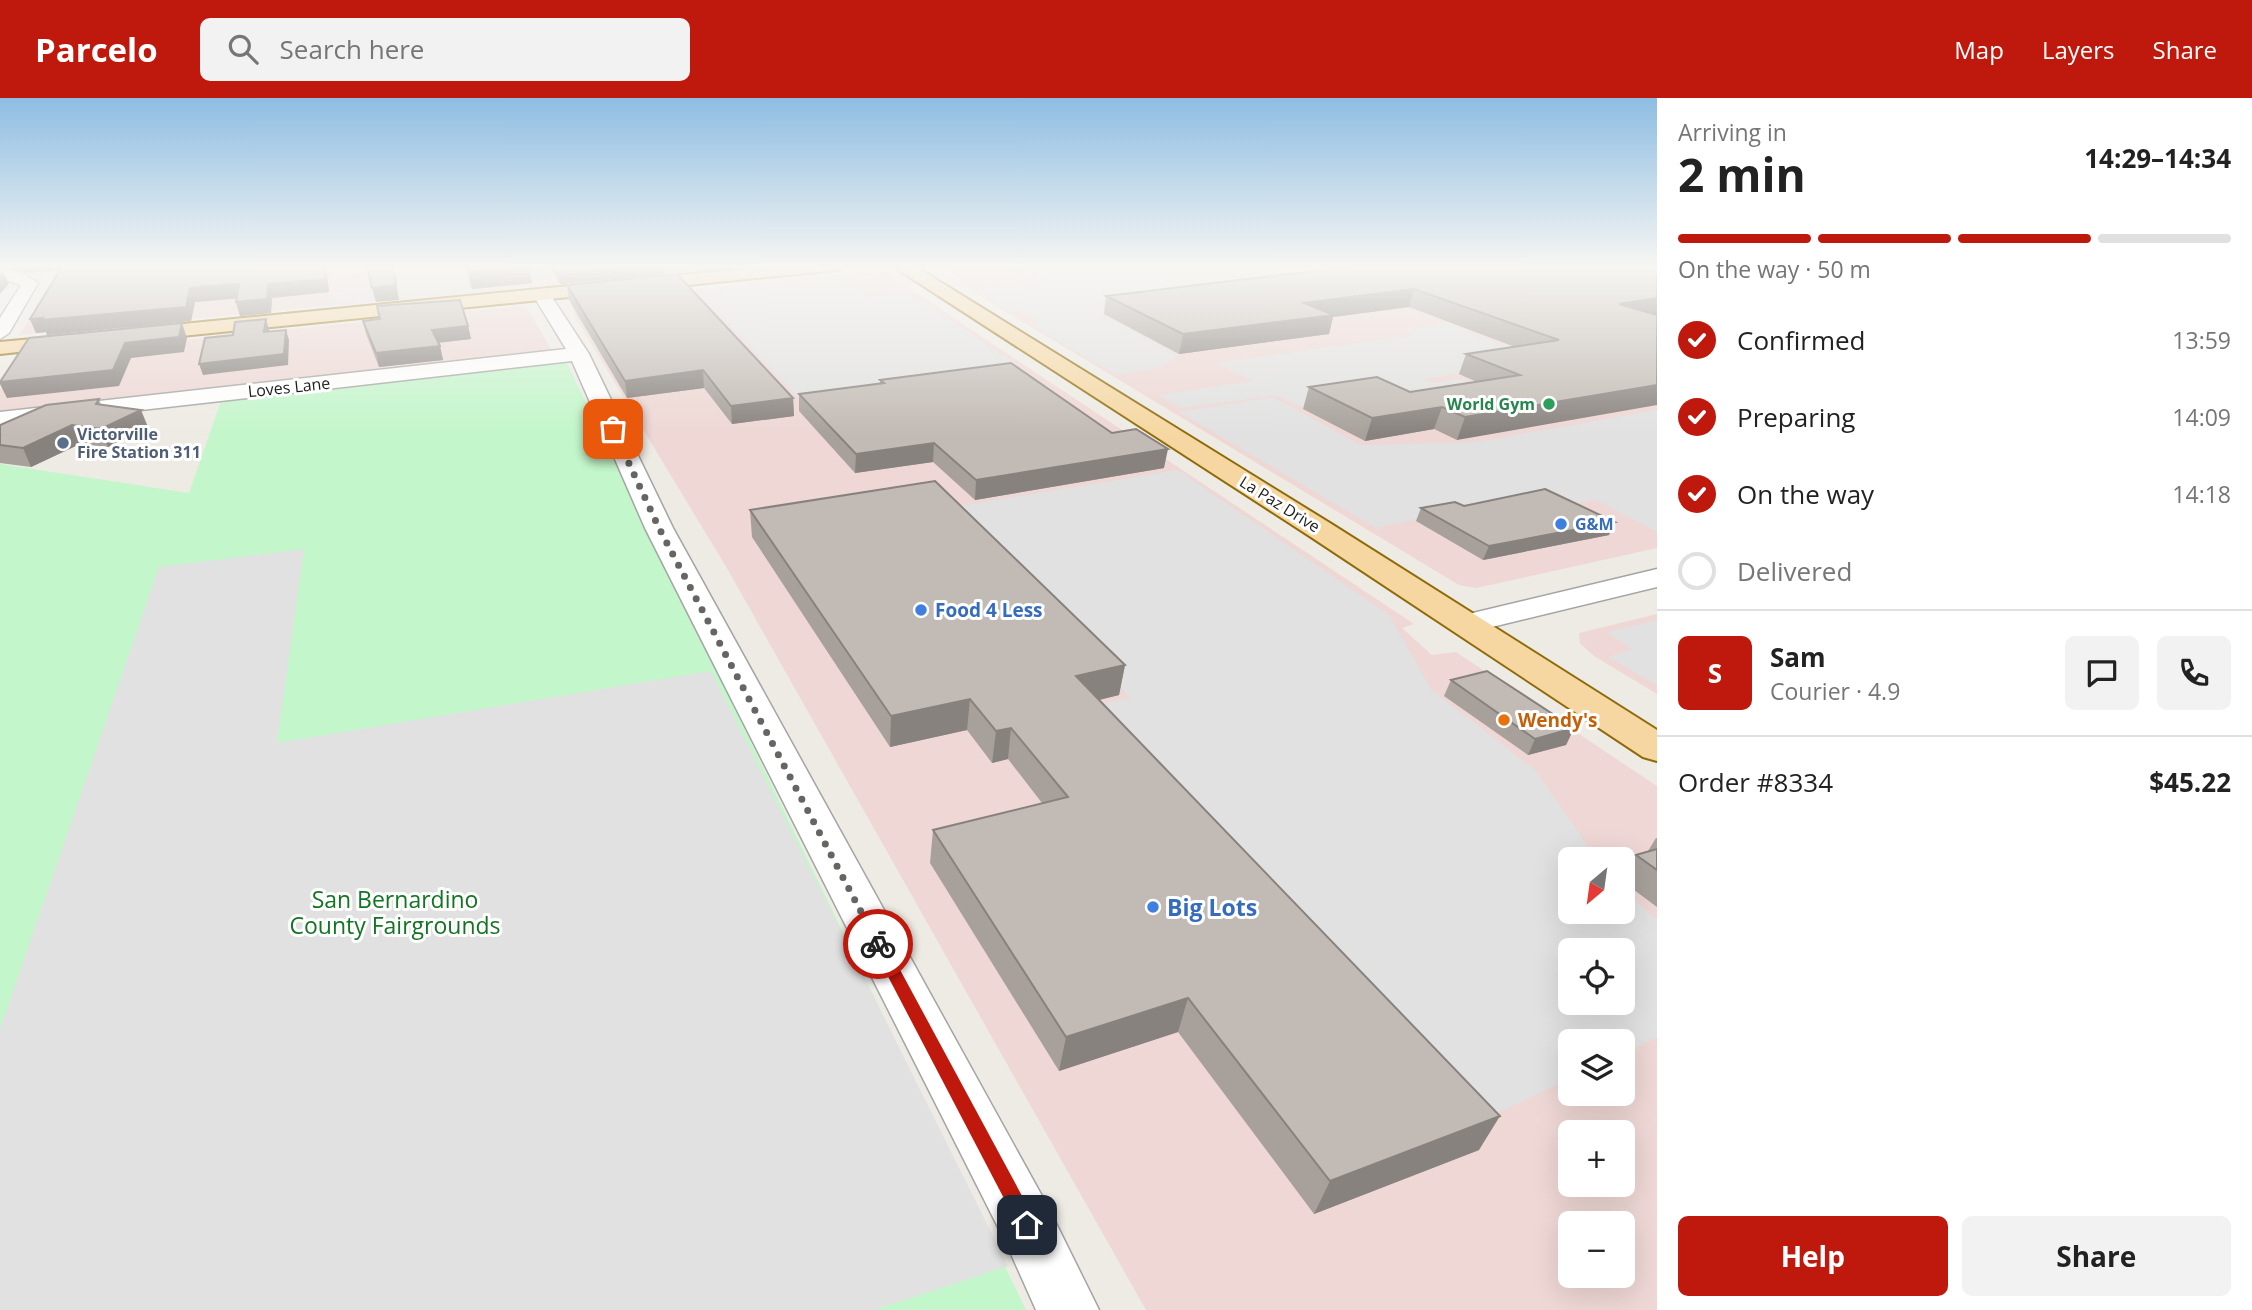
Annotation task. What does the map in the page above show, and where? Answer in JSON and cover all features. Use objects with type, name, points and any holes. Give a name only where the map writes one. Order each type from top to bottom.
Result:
[{"type":"main road","points":[[114,337],[271,322]]},
{"type":"main road","name":"La Paz Drive","points":[[991,322],[1657,748]]},
{"type":"main road","points":[[0,348],[92,339]]},
{"type":"street","points":[[559,322],[579,354],[659,528],[1045,1258],[1068,1310]]},
{"type":"street","name":"Loves Lane","points":[[0,419],[579,354]]},
{"type":"street","points":[[1467,624],[1657,578]]},
{"type":"shaded area","points":[[29,322],[162,322],[19,335]]},
{"type":"shaded area","points":[[367,322],[535,322],[554,354],[0,417],[0,390],[22,358]]},
{"type":"shaded area","points":[[578,322],[959,322],[1414,624],[1402,628],[1432,655],[1456,652],[1657,786],[1657,1310],[1146,1310],[728,570]]},
{"type":"shaded area","points":[[727,322],[952,322],[1022,369],[800,399]]},
{"type":"shaded area","points":[[1022,322],[1657,322],[1657,548],[1476,588],[1459,585]]},
{"type":"shaded area","points":[[1115,322],[1177,355],[1161,368],[1115,374],[1028,323]]},
{"type":"shaded area","points":[[1459,322],[1533,322],[1464,331],[1540,360],[1423,379],[1433,383],[1462,379],[1500,395],[1364,397],[1301,407],[1275,395],[1181,408],[1157,395],[1253,381],[1215,363],[1414,335],[1403,329]]},
{"type":"shaded area","points":[[1273,397],[1361,445],[1476,442],[1657,410],[1657,532],[1595,500],[1578,503],[1550,490],[1376,528],[1179,412]]},
{"type":"shaded area","points":[[1178,470],[1389,615],[1431,689],[1535,770],[1589,847],[1558,847],[1558,924],[1635,924],[1635,900],[1657,919],[1657,1037],[1635,1048],[1635,1029],[1558,1029],[1558,1085],[1474,1124],[1079,708],[1130,698],[947,508]]},
{"type":"shaded area","name":"San Bernardino County Fairgrounds","points":[[304,549],[277,743],[711,671],[1008,1266],[874,1310],[0,1310],[0,1029],[159,567]]},
{"type":"shaded area","points":[[1657,614],[1657,694],[1594,656],[1580,643],[1579,633]]},
{"type":"shaded area","points":[[1657,620],[1657,685],[1608,657],[1632,649],[1607,632]]},
{"type":"green space","name":"San Bernardino County Fairgrounds","points":[[565,359],[1026,1310],[0,1310],[0,464],[189,493],[222,398]]},
{"type":"building","points":[[235,322],[266,322],[264,332],[286,330],[284,354],[199,364],[205,338],[233,335]]},
{"type":"building","points":[[363,322],[467,322],[468,326],[432,330],[440,346],[376,353]]},
{"type":"building","points":[[589,322],[721,322],[793,398],[731,406],[703,370],[625,381]]},
{"type":"building","points":[[1158,322],[1282,322],[1183,334]]},
{"type":"building","points":[[1507,322],[1657,322],[1657,385],[1465,417],[1442,407],[1372,418],[1309,387],[1377,377],[1410,392],[1520,375],[1466,354],[1559,340]]},
{"type":"building","points":[[182,323],[179,337],[125,343],[113,370],[0,382],[29,338]]},
{"type":"building","points":[[1011,363],[1112,433],[1136,429],[1168,449],[976,480],[934,443],[856,454],[799,394],[884,383],[880,380]]},
{"type":"building","points":[[99,399],[96,404],[141,410],[101,429],[72,425],[23,448],[0,445],[0,425],[46,405]]},
{"type":"building","points":[[935,481],[1125,665],[1076,676],[1500,1116],[1330,1181],[1188,998],[1066,1037],[933,830],[1068,797],[1011,728],[996,731],[970,699],[891,716],[750,510]]},
{"type":"building","points":[[1545,489],[1615,522],[1489,546],[1421,508],[1455,502],[1464,506]]},
{"type":"building","points":[[1487,671],[1574,728],[1535,739],[1451,680]]},
{"type":"building","points":[[1657,849],[1657,870],[1636,855]]},
{"type":"way so far","points":[[613,429],[659,528],[878,944]]},
{"type":"place","name":"World Gym","points":[[1549,404]]},
{"type":"place","name":"Victorville Fire Station 311","points":[[63,443]]},
{"type":"place","name":"G&M","points":[[1561,524]]},
{"type":"place","name":"Food 4 Less","points":[[921,610]]},
{"type":"place","name":"Wendy's","points":[[1504,720]]},
{"type":"place","name":"Big Lots","points":[[1153,907]]},
{"type":"route","points":[[878,944],[1027,1225]]}]
